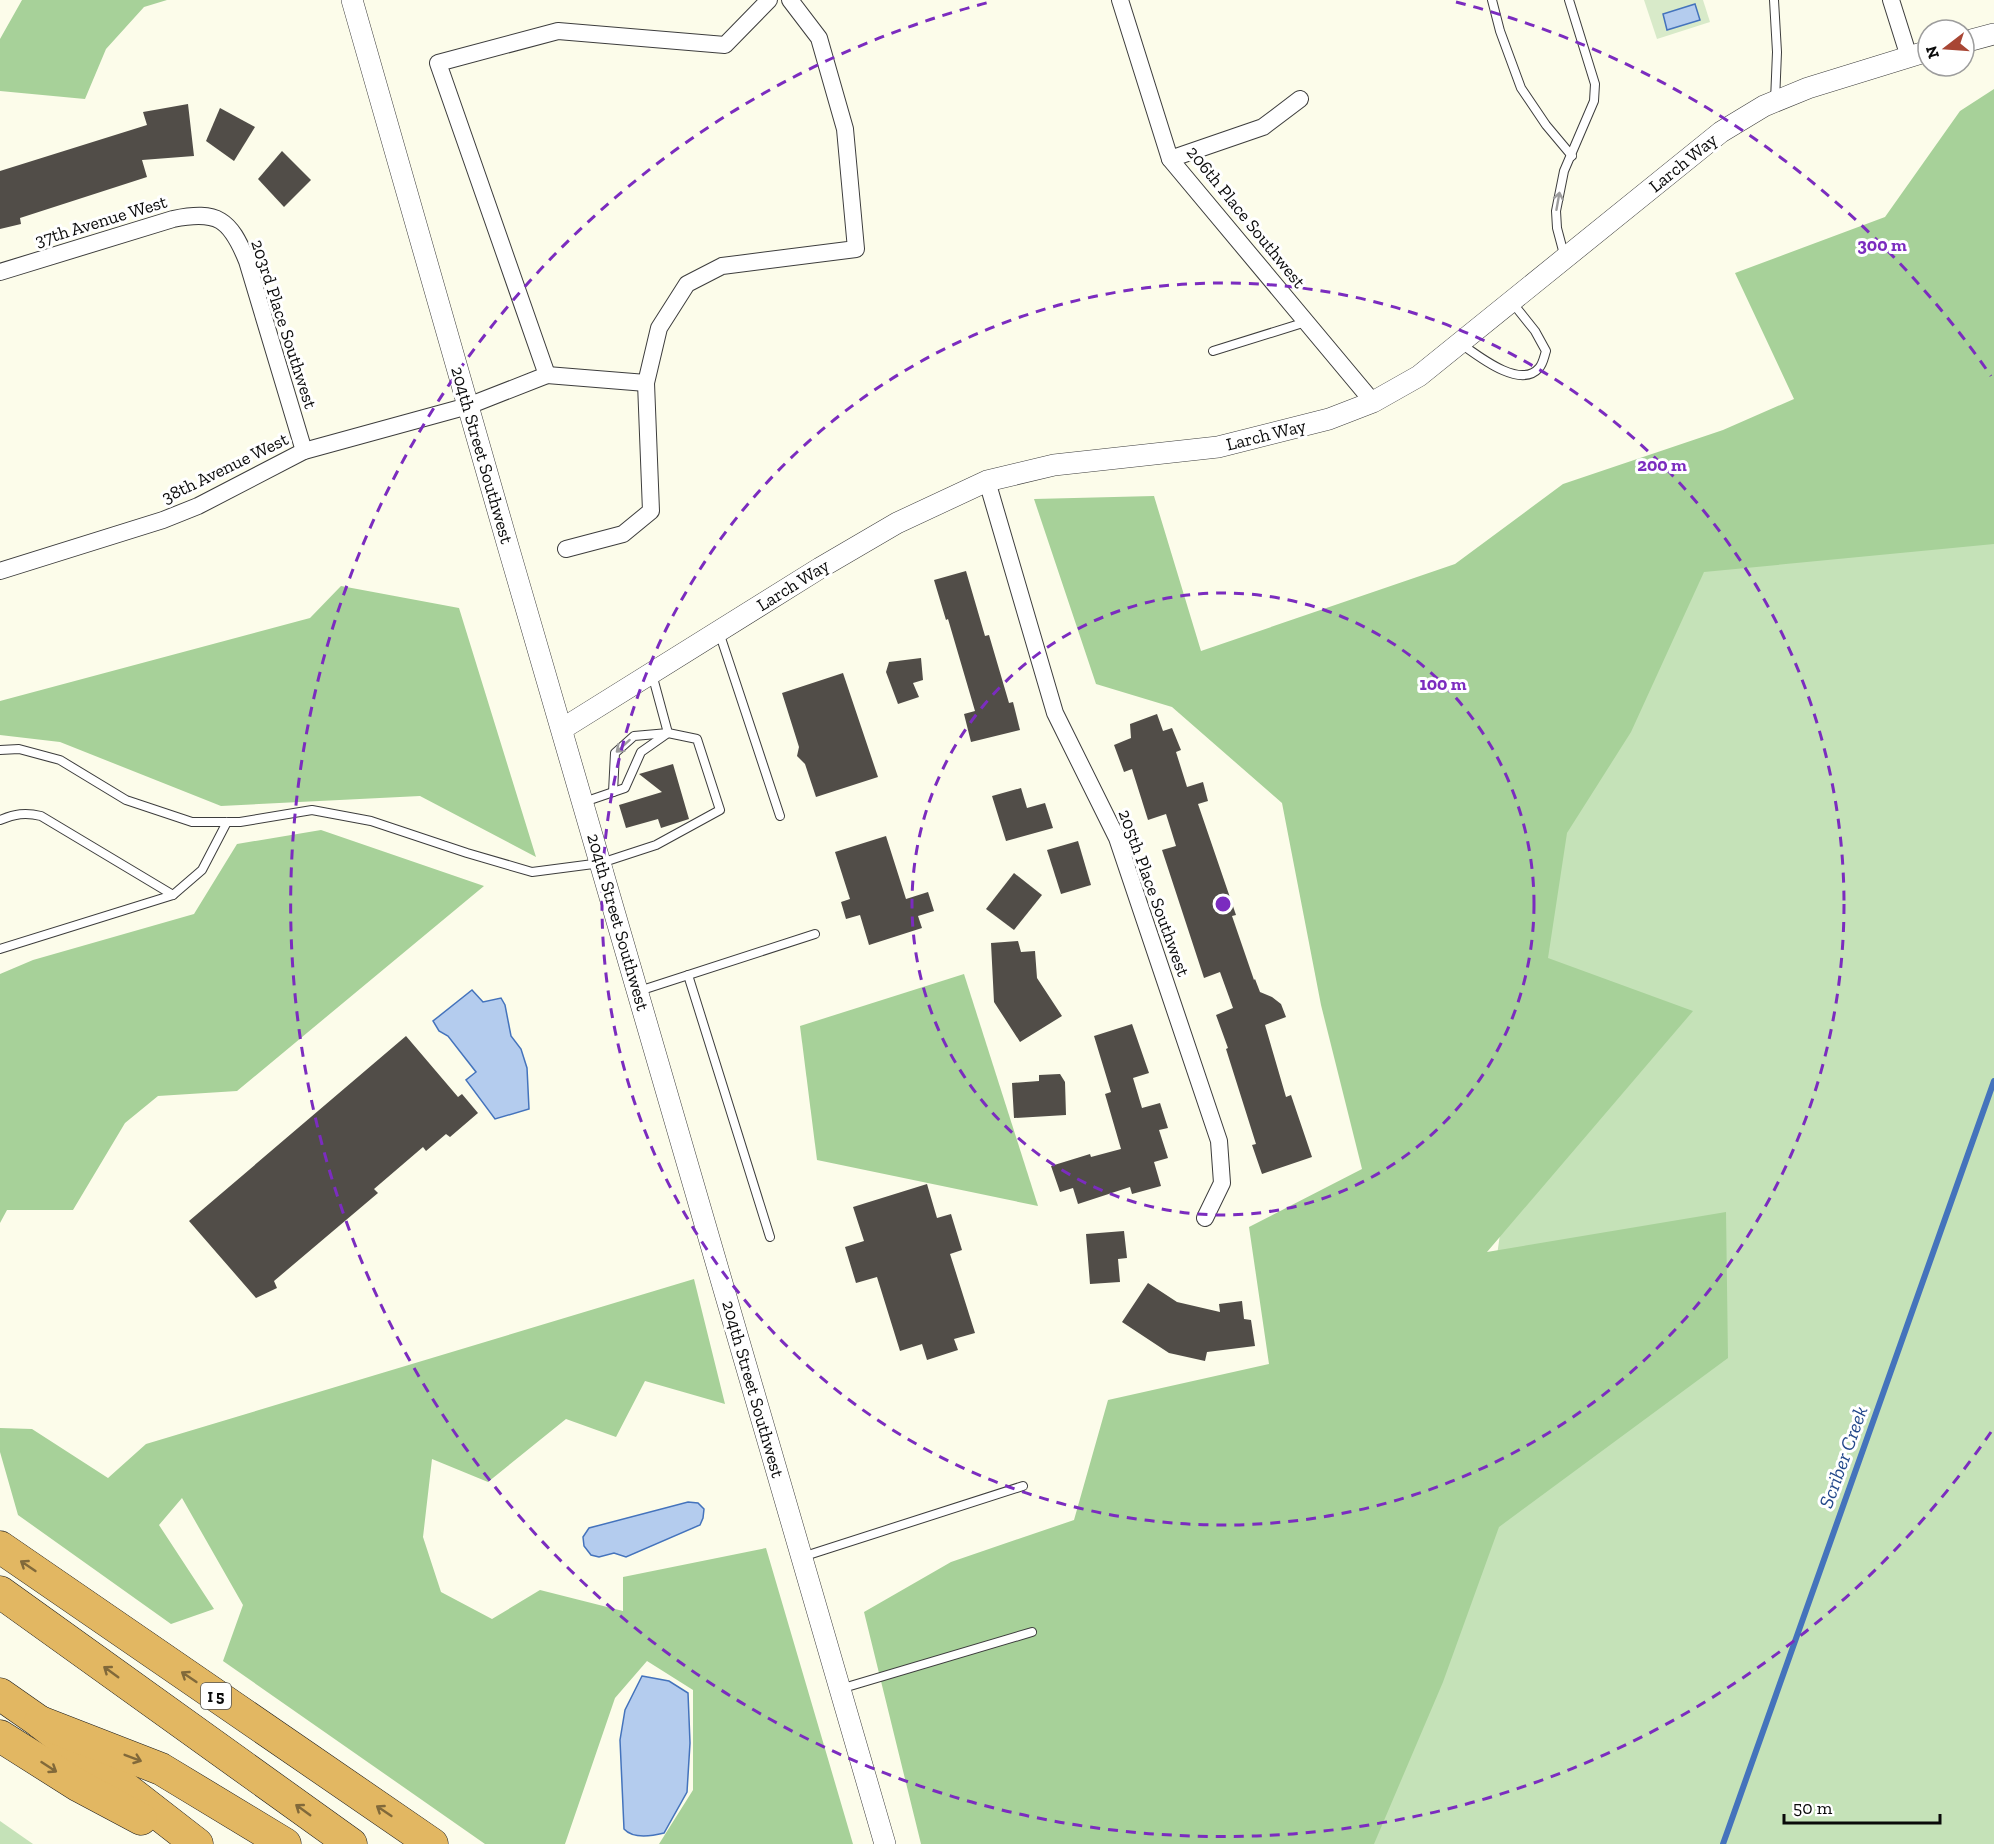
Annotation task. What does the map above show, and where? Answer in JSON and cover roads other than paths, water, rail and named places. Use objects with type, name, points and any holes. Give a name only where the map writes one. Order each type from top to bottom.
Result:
[{"type":"highway","name":"I 5","points":[[0,1547],[432,1844]]},
{"type":"highway","points":[[0,1592],[351,1844]]},
{"type":"highway","points":[[0,1695],[39,1722],[197,1844]]},
{"type":"highway","points":[[39,1722],[161,1769],[285,1844]]},
{"type":"highway","points":[[0,1736],[79,1786],[190,1844]]},
{"type":"street","name":"204th Street Southwest","points":[[352,0],[885,1844]]},
{"type":"street","points":[[646,383],[547,375],[438,63],[558,31],[724,45],[769,0]]},
{"type":"street","points":[[567,549],[623,534],[651,511],[646,383],[659,328],[687,284],[722,266],[856,249],[845,129],[819,38],[790,0]]},
{"type":"street","name":"206th Place Southwest","points":[[1120,0],[1170,159],[1373,402]]},
{"type":"street","points":[[1891,0],[1916,50]]},
{"type":"street","points":[[1976,39],[1994,34]]},
{"type":"street","name":"Larch Way","points":[[562,729],[897,523],[987,481],[1054,465],[1218,447],[1329,419],[1373,402],[1419,376],[1721,132],[1764,106],[1808,88],[1916,55]]},
{"type":"street","points":[[1170,159],[1263,127],[1300,99]]},
{"type":"street","name":"37th Avenue West","points":[[0,272],[173,219],[194,215],[215,217]]},
{"type":"street","name":"203rd Place Southwest","points":[[215,217],[229,227],[247,261],[304,451]]},
{"type":"street","name":"38th Avenue West","points":[[0,571],[163,520],[198,506],[304,451],[468,406],[547,375]]},
{"type":"street","name":"205th Place Southwest","points":[[987,481],[1055,713],[1117,838],[1219,1141],[1222,1183],[1205,1218]]},
{"type":"lane","points":[[1492,0],[1500,31],[1521,88],[1572,156]]},
{"type":"lane","points":[[1565,258],[1557,228],[1556,211],[1564,171],[1594,101],[1595,84],[1569,0]]},
{"type":"lane","points":[[1774,0],[1777,52],[1775,102]]},
{"type":"lane","points":[[1460,343],[1500,369],[1517,375],[1534,374],[1541,367],[1546,351],[1534,331],[1511,302]]},
{"type":"lane","points":[[1213,351],[1306,322]]},
{"type":"lane","points":[[718,632],[780,816]]},
{"type":"lane","points":[[652,673],[668,733]]},
{"type":"lane","points":[[583,803],[626,788],[641,752],[668,733]]},
{"type":"lane","points":[[0,750],[19,749],[60,760],[126,800],[192,822],[240,822],[312,810],[371,822],[532,872],[601,863],[656,845],[720,810],[697,740],[668,733],[634,736],[615,753],[613,792]]},
{"type":"lane","points":[[0,820],[17,814],[28,813],[41,816],[173,895]]},
{"type":"lane","points":[[0,949],[173,895],[202,870],[227,822]]},
{"type":"lane","points":[[638,992],[815,934]]},
{"type":"lane","points":[[688,975],[770,1237]]},
{"type":"lane","points":[[802,1557],[1023,1486]]},
{"type":"lane","points":[[840,1689],[1032,1632]]},
{"type":"water","points":[[1695,4],[1700,20],[1667,30],[1663,14]]},
{"type":"water","points":[[472,990],[483,1002],[501,998],[505,1005],[511,1036],[521,1049],[527,1068],[529,1109],[495,1119],[466,1080],[476,1072],[448,1036],[439,1031],[433,1021]]},
{"type":"water","points":[[688,1502],[698,1503],[704,1509],[700,1525],[626,1557],[614,1553],[599,1557],[591,1555],[584,1546],[583,1537],[589,1528]]},
{"type":"water","points":[[642,1676],[669,1681],[688,1693],[690,1743],[687,1792],[664,1833],[643,1836],[632,1834],[624,1829],[620,1740],[625,1710]]},
{"type":"waterway","name":"Scriber Creek","points":[[1723,1844],[1994,1081]]}]
